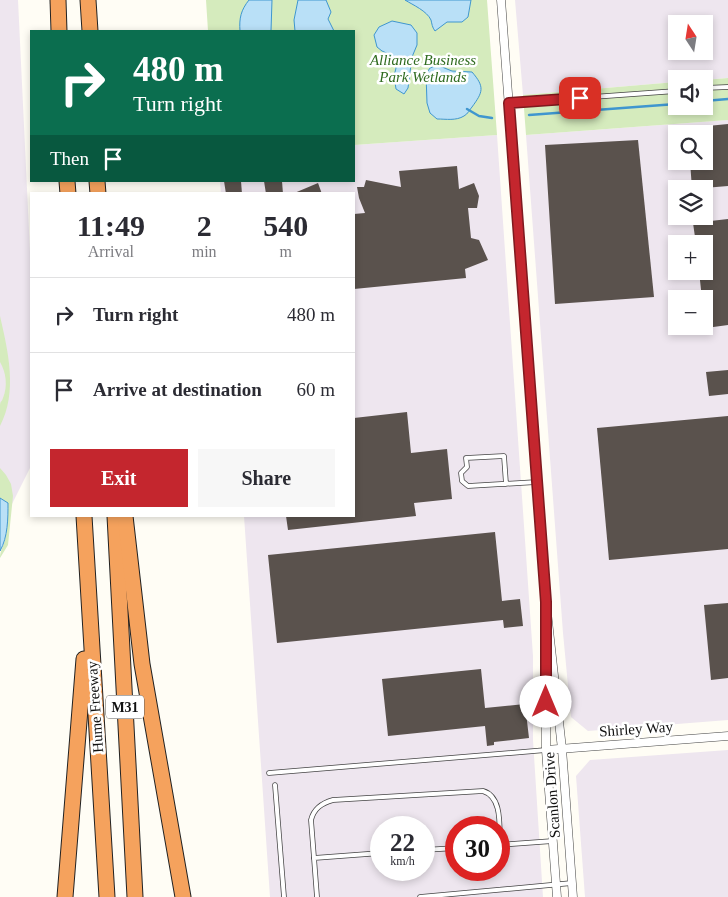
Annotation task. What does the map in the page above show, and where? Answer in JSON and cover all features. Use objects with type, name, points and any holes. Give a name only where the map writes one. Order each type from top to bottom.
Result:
[{"type":"highway","points":[[58,0],[59,30]]},
{"type":"highway","points":[[88,0],[90,30]]},
{"type":"highway","name":"Hume Freeway","points":[[84,517],[107,897]]},
{"type":"highway","name":"Hume Freeway","points":[[115,517],[135,897]]},
{"type":"highway","points":[[125,517],[142,664],[183,897]]},
{"type":"highway","points":[[65,897],[88,601]]},
{"type":"street","name":"Scanlon Drive","points":[[501,0],[546,602],[562,749],[573,897]]},
{"type":"street","name":"Scanlon Drive","points":[[546,602],[546,750],[557,897]]},
{"type":"street","name":"Shirley Way","points":[[546,750],[728,736]]},
{"type":"lane","points":[[713,88],[728,87]]},
{"type":"lane","points":[[509,103],[668,91]]},
{"type":"lane","points":[[506,484],[504,456],[466,458],[467,467],[461,473],[462,481],[468,486],[506,484],[537,482]]},
{"type":"lane","points":[[269,773],[546,750]]},
{"type":"lane","points":[[276,785],[284,897]]},
{"type":"lane","points":[[317,897],[311,820],[313,814],[321,805],[333,800],[483,791],[492,795],[497,805],[498,816]]},
{"type":"lane","points":[[510,844],[553,841]]},
{"type":"lane","points":[[314,858],[370,854]]},
{"type":"lane","points":[[420,897],[572,884]]},
{"type":"shaded area","points":[[0,0],[18,0],[30,252],[30,468],[0,528]]},
{"type":"shaded area","points":[[515,0],[728,0],[728,78],[713,79],[713,70],[668,70],[668,83],[523,95]]},
{"type":"shaded area","points":[[728,120],[728,720],[588,731],[571,717],[563,633],[526,135]]},
{"type":"shaded area","points":[[497,135],[533,656],[533,740],[543,897],[270,897],[244,517],[355,517],[355,192],[221,192],[220,182],[355,182],[355,145]]},
{"type":"shaded area","points":[[728,750],[728,897],[585,897],[576,776],[590,760]]},
{"type":"green space","name":"Alliance Business Park Wetlands","points":[[206,0],[487,0],[497,135],[355,145],[355,30],[208,30]]},
{"type":"green space","points":[[728,78],[728,120],[526,135],[523,95],[668,83],[668,115],[713,115],[713,79]]},
{"type":"green space","points":[[0,316],[6,343],[10,385],[9,399],[0,426],[0,405],[5,393],[6,384],[4,370],[0,362]]},
{"type":"green space","points":[[0,468],[11,484],[13,496],[8,545],[0,558],[6,534],[8,503],[0,498]]},
{"type":"water","points":[[249,0],[272,0],[271,30],[240,30],[241,14]]},
{"type":"water","points":[[298,0],[326,0],[331,12],[328,19],[334,30],[295,30],[294,20]]},
{"type":"water","points":[[405,0],[471,0],[468,17],[462,22],[447,22],[435,31],[429,17],[420,8]]},
{"type":"water","points":[[392,21],[411,25],[417,33],[417,45],[412,57],[408,88],[404,94],[396,89],[394,60],[389,54],[377,47],[374,35],[379,27]]},
{"type":"water","points":[[437,65],[452,71],[472,72],[481,86],[480,93],[468,113],[461,118],[437,119],[430,113],[427,103],[426,74],[430,68]]},
{"type":"water","points":[[0,498],[8,503],[8,521],[3,546],[0,551]]},
{"type":"building","points":[[728,124],[728,186],[713,187],[713,180],[691,180],[691,170],[713,170],[713,125]]},
{"type":"building","points":[[638,140],[654,297],[555,304],[545,145]]},
{"type":"building","points":[[457,166],[459,189],[474,183],[479,196],[477,208],[468,208],[471,238],[479,240],[488,260],[465,269],[466,278],[355,289],[355,214],[365,213],[357,187],[364,187],[366,180],[401,187],[399,171]]},
{"type":"building","points":[[224,182],[241,182],[242,192],[226,192]]},
{"type":"building","points":[[264,182],[282,182],[283,192],[266,192]]},
{"type":"building","points":[[318,183],[321,192],[297,192]]},
{"type":"building","points":[[728,219],[728,325],[713,327],[713,290],[701,290],[700,280],[713,280],[713,235],[695,235],[693,225],[713,225],[713,221]]},
{"type":"building","points":[[728,370],[728,394],[709,396],[706,372]]},
{"type":"building","points":[[407,412],[411,453],[447,449],[452,499],[414,503],[416,516],[288,530],[286,517],[355,517],[355,418]]},
{"type":"building","points":[[728,416],[728,549],[609,560],[597,428]]},
{"type":"building","points":[[495,532],[502,601],[520,599],[523,626],[504,628],[503,620],[277,643],[268,555]]},
{"type":"building","points":[[728,603],[728,678],[711,680],[704,605]]},
{"type":"building","points":[[481,669],[485,708],[525,704],[529,738],[494,742],[494,745],[487,746],[485,726],[388,736],[382,679]]},
{"type":"waterway","points":[[713,100],[728,99]]},
{"type":"waterway","points":[[529,115],[668,105]]},
{"type":"waterway","points":[[467,109],[479,116],[492,118]]},
{"type":"route","points":[[546,702],[546,602],[509,103],[580,98]]}]
